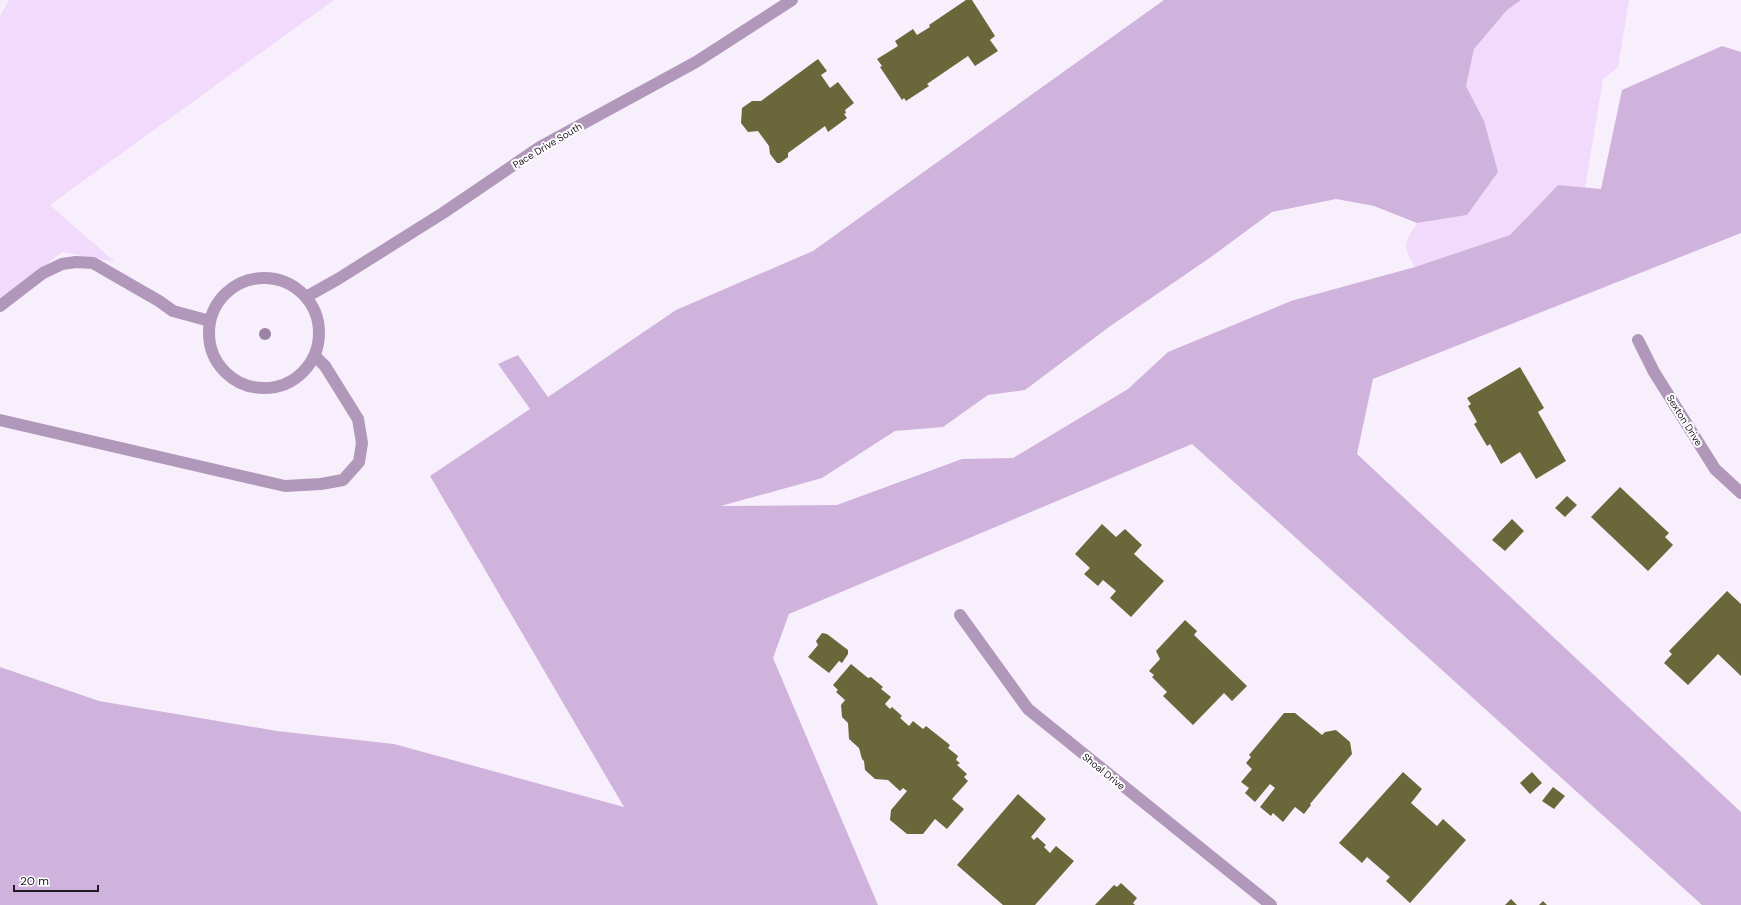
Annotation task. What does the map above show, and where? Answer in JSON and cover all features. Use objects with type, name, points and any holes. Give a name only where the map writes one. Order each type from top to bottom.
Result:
[{"type":"street","name":"Pace Drive South","points":[[306,297],[338,279],[436,217],[540,147],[696,62],[792,0]]},
{"type":"street","points":[[0,306],[43,273],[62,264],[76,262],[93,263],[152,297],[173,311],[210,321]]},
{"type":"street","points":[[259,278],[278,280],[291,285],[306,297],[316,314],[319,337],[315,356],[310,365],[296,379],[272,388],[252,388],[231,378],[218,364],[212,354],[208,336],[211,316],[219,299],[234,286],[259,278]]},
{"type":"street","name":"Sexton Drive","points":[[1638,340],[1654,372],[1715,469],[1741,493]]},
{"type":"street","points":[[0,420],[285,486],[328,483],[343,480],[359,462],[362,443],[358,419],[325,366],[315,356]]},
{"type":"street","name":"Shoal Drive","points":[[960,615],[1028,709],[1271,905]]},
{"type":"shaded area","points":[[9,0],[334,0],[50,205],[115,262],[62,252],[0,300],[0,16]]},
{"type":"shaded area","points":[[1164,0],[1521,0],[1507,10],[1474,49],[1466,86],[1484,121],[1498,172],[1467,215],[1417,223],[1374,206],[1336,199],[1272,212],[1211,257],[1109,327],[1025,390],[988,395],[943,427],[895,431],[822,478],[721,506],[837,505],[962,459],[1013,458],[1128,389],[1168,352],[1291,301],[1415,267],[1510,235],[1558,185],[1601,189],[1622,90],[1722,46],[1741,52],[1741,233],[1373,379],[1357,454],[1741,812],[1741,905],[1702,905],[1192,444],[789,614],[773,658],[878,905],[0,905],[0,667],[99,701],[277,731],[394,744],[624,807],[430,476],[530,409],[498,364],[518,355],[548,397],[676,310],[813,251]]},
{"type":"shaded area","points":[[1521,0],[1629,0],[1618,67],[1603,79],[1585,188],[1558,185],[1510,235],[1415,267],[1408,254],[1406,245],[1409,236],[1417,223],[1467,215],[1484,121],[1466,86],[1474,49],[1507,10]]},
{"type":"building","points":[[966,0],[972,0],[995,36],[990,40],[998,51],[975,66],[968,56],[927,84],[929,86],[906,101],[904,98],[902,100],[880,67],[882,66],[877,59],[898,46],[895,41],[913,29],[917,35]]},
{"type":"building","points":[[818,59],[827,71],[821,75],[830,88],[838,82],[854,103],[845,110],[846,113],[844,114],[847,118],[828,132],[825,126],[788,153],[788,157],[780,163],[777,163],[770,154],[769,146],[758,131],[748,132],[741,123],[742,108],[752,101],[761,101]]},
{"type":"building","points":[[1520,367],[1544,408],[1538,412],[1566,461],[1536,479],[1520,452],[1501,464],[1490,444],[1487,446],[1474,424],[1477,422],[1468,406],[1471,404],[1467,398]]},
{"type":"building","points":[[1620,487],[1669,533],[1665,537],[1673,545],[1648,571],[1591,517]]},
{"type":"building","points":[[1567,496],[1577,505],[1565,517],[1555,508]]},
{"type":"building","points":[[1512,519],[1524,531],[1505,551],[1492,540]]},
{"type":"building","points":[[1102,524],[1116,537],[1125,529],[1142,545],[1134,554],[1164,581],[1131,617],[1110,598],[1116,591],[1103,580],[1098,586],[1084,574],[1090,568],[1075,554]]},
{"type":"building","points":[[1727,591],[1741,604],[1741,676],[1718,654],[1688,685],[1664,663],[1672,654],[1669,651]]},
{"type":"building","points":[[1185,620],[1197,631],[1194,635],[1247,686],[1232,701],[1224,693],[1193,725],[1163,696],[1167,692],[1152,677],[1154,675],[1149,671],[1160,659],[1156,651]]},
{"type":"building","points":[[822,633],[827,634],[848,650],[848,654],[842,663],[839,661],[829,673],[808,657],[818,645],[816,641]]},
{"type":"building","points":[[851,664],[868,678],[871,677],[883,687],[881,689],[891,697],[885,704],[890,709],[892,707],[902,716],[900,718],[909,726],[913,721],[923,729],[926,726],[950,745],[948,748],[958,756],[956,760],[960,763],[957,765],[967,774],[964,777],[968,781],[952,799],[964,809],[947,829],[935,819],[923,834],[907,834],[890,820],[891,810],[907,791],[903,788],[900,791],[888,780],[875,779],[865,770],[864,761],[859,748],[849,739],[848,723],[842,717],[841,705],[845,700],[836,692],[838,690],[833,685]]},
{"type":"building","points":[[1284,713],[1295,713],[1322,735],[1325,732],[1336,730],[1350,742],[1352,754],[1310,804],[1311,805],[1304,814],[1295,807],[1283,822],[1273,813],[1271,816],[1260,807],[1275,788],[1270,784],[1255,802],[1245,793],[1249,788],[1241,782],[1252,769],[1246,763],[1251,757],[1249,755]]},
{"type":"building","points":[[1403,772],[1422,789],[1411,803],[1437,826],[1443,819],[1466,840],[1410,903],[1386,881],[1390,877],[1367,857],[1362,863],[1339,843]]},
{"type":"building","points":[[1532,772],[1542,783],[1530,794],[1520,783]]},
{"type":"building","points":[[1553,787],[1565,796],[1554,809],[1542,801]]},
{"type":"building","points":[[1018,794],[1046,819],[1031,837],[1034,840],[1037,837],[1046,845],[1044,847],[1050,853],[1056,846],[1074,861],[1035,905],[1003,905],[957,865]]},
{"type":"building","points":[[1121,883],[1137,898],[1133,903],[1135,905],[1095,905],[1114,885],[1117,887]]},
{"type":"building","points":[[1511,899],[1517,905],[1505,905]]},
{"type":"building","points":[[1543,901],[1547,905],[1539,905]]}]
